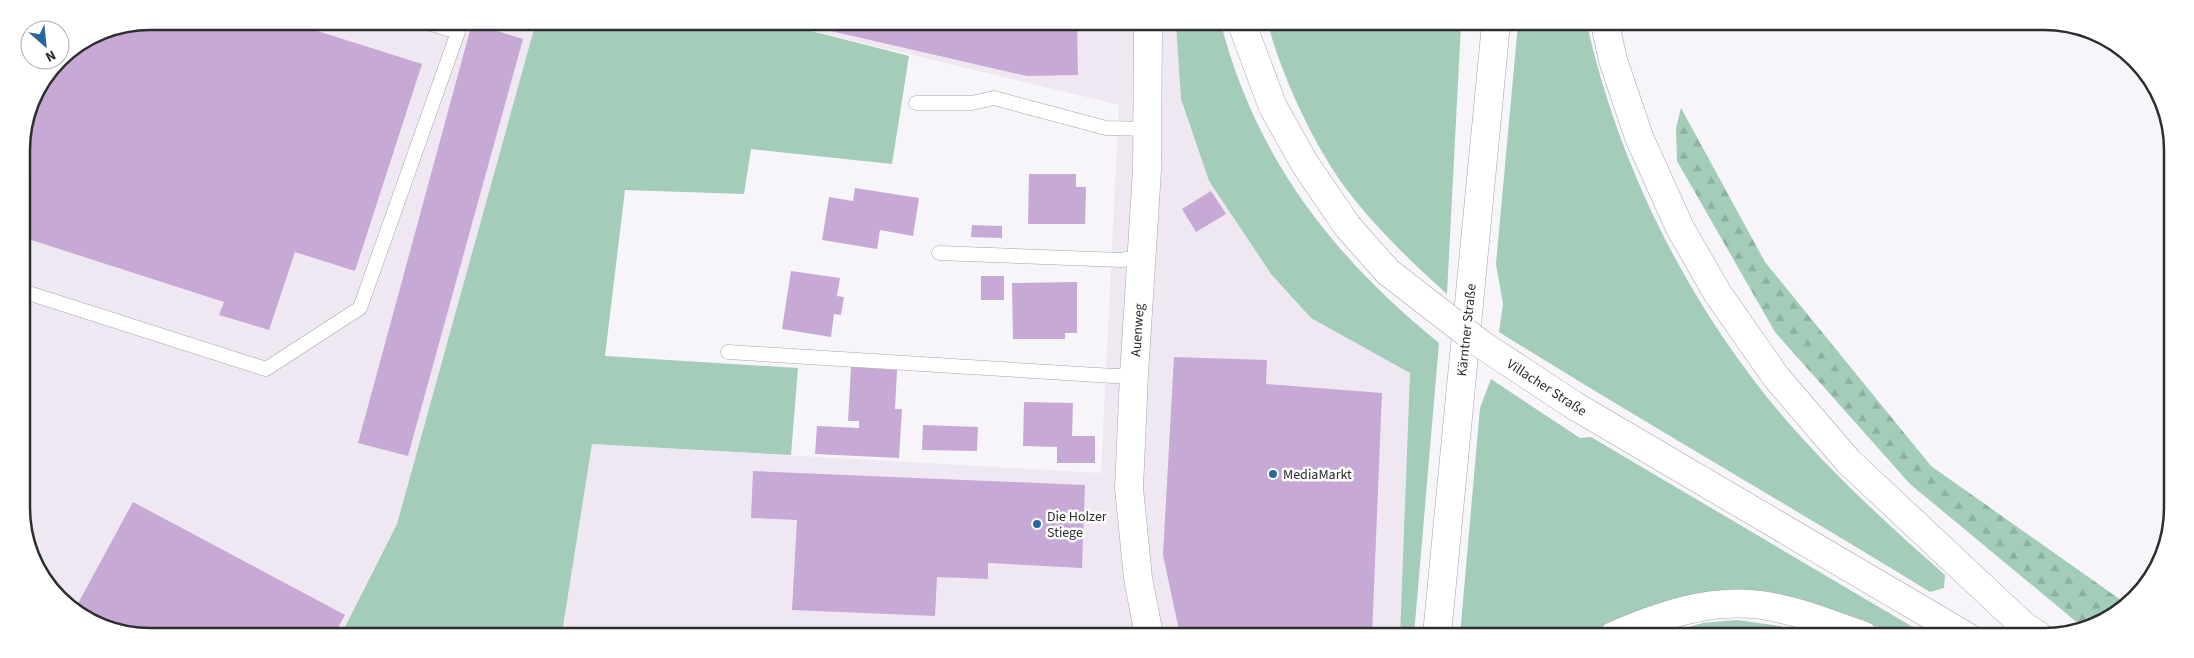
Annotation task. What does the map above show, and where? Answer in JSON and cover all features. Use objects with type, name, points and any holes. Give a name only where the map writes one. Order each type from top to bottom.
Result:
[{"type":"main road","name":"Auenweg","points":[[1148,30],[1148,130],[1129,488],[1138,578],[1148,628]]},
{"type":"main road","name":"Villacher Straße","points":[[1244,30],[1273,107],[1305,164],[1348,227],[1396,278],[1481,344],[1575,406],[1952,628]]},
{"type":"main road","name":"Kärntner Straße","points":[[1438,628],[1495,30]]},
{"type":"main road","points":[[1606,30],[1613,60],[1639,137],[1680,228],[1718,294],[1771,369],[1848,461],[2027,628]]},
{"type":"main road","points":[[1632,628],[1654,619],[1705,606],[1761,605],[1818,619],[1842,628]]},
{"type":"lane","points":[[30,293],[266,369],[360,308],[458,32],[451,30]]},
{"type":"lane","points":[[916,103],[972,103],[994,98],[1106,128],[1148,130]]},
{"type":"lane","points":[[939,253],[1121,260],[1142,257]]},
{"type":"lane","points":[[728,352],[1114,376],[1134,375]]},
{"type":"shaded area","points":[[534,30],[397,524],[345,628],[134,627],[104,619],[77,603],[65,593],[50,575],[42,561],[32,532],[30,508],[30,142],[39,104],[55,77],[61,70],[70,70],[70,61],[90,46],[111,36],[134,31]]},
{"type":"shaded area","points":[[809,30],[1176,30],[1181,99],[1209,181],[1271,274],[1311,318],[1410,373],[1400,628],[563,628],[592,444],[1101,473],[1119,105]]},
{"type":"green space","points":[[534,30],[807,30],[909,56],[892,164],[751,149],[744,194],[625,190],[605,356],[798,368],[791,455],[592,444],[563,628],[345,628],[397,524]]},
{"type":"green space","points":[[1176,30],[1223,30],[1236,73],[1255,118],[1277,161],[1303,201],[1332,239],[1365,275],[1400,310],[1439,343],[1415,628],[1400,628],[1410,373],[1311,318],[1271,274],[1209,181],[1181,99]]},
{"type":"green space","points":[[1270,30],[1461,30],[1447,294],[1380,229],[1332,169],[1299,108]]},
{"type":"green space","points":[[1517,30],[1588,30],[1601,80],[1620,136],[1642,191],[1668,245],[1698,298],[1730,348],[1765,395],[1803,439],[1837,474],[1890,526],[1945,575],[1944,588],[1930,592],[1499,332],[1503,304],[1496,264]]},
{"type":"green space","points":[[1681,108],[1765,262],[1931,466],[2121,600],[2097,616],[2078,623],[1910,484],[1775,332],[1677,161],[1676,128]]},
{"type":"green space","points":[[1491,379],[1580,438],[1591,437],[1914,628],[1880,628],[1835,611],[1702,593],[1680,597],[1637,613],[1608,628],[1461,628],[1480,408]]},
{"type":"green space","points":[[1737,620],[1787,628],[1686,628],[1702,623]]},
{"type":"building","points":[[150,30],[314,30],[422,64],[355,271],[295,252],[269,330],[219,315],[224,302],[30,240],[31,134],[39,104],[55,77],[61,70],[70,70],[70,61],[97,42],[119,34]]},
{"type":"building","points":[[470,30],[494,30],[523,39],[408,456],[358,443]]},
{"type":"building","points":[[827,30],[1077,30],[1078,75],[1027,76]]},
{"type":"building","points":[[1029,174],[1076,174],[1076,187],[1086,187],[1085,224],[1028,224]]},
{"type":"building","points":[[855,188],[919,198],[913,236],[880,230],[877,249],[822,240],[829,197],[853,201]]},
{"type":"building","points":[[1211,191],[1226,214],[1196,232],[1182,209]]},
{"type":"building","points":[[972,225],[1002,226],[1002,238],[971,237]]},
{"type":"building","points":[[791,271],[840,278],[837,296],[844,297],[841,315],[834,314],[831,337],[782,329]]},
{"type":"building","points":[[981,276],[1004,276],[1004,300],[981,300]]},
{"type":"building","points":[[1077,282],[1077,333],[1065,333],[1065,339],[1013,339],[1012,283]]},
{"type":"building","name":"MediaMarkt","points":[[1174,357],[1267,360],[1266,384],[1382,393],[1372,628],[1179,628],[1163,555]]},
{"type":"building","points":[[851,367],[897,370],[895,409],[902,409],[899,458],[815,454],[817,426],[859,428],[859,421],[848,421]]},
{"type":"building","points":[[1024,402],[1073,403],[1072,436],[1095,436],[1095,463],[1057,463],[1057,447],[1023,446]]},
{"type":"building","points":[[923,425],[978,427],[977,451],[922,450]]},
{"type":"building","points":[[753,471],[1085,485],[1082,568],[988,563],[988,579],[937,577],[935,616],[792,610],[797,520],[751,518]]},
{"type":"building","points":[[133,502],[345,615],[338,628],[150,628],[134,627],[104,619],[78,604]]},
{"type":"place","name":"MediaMarkt","points":[[1273,474]]},
{"type":"place","name":"Die Holzer Stiege","points":[[1037,524]]}]
